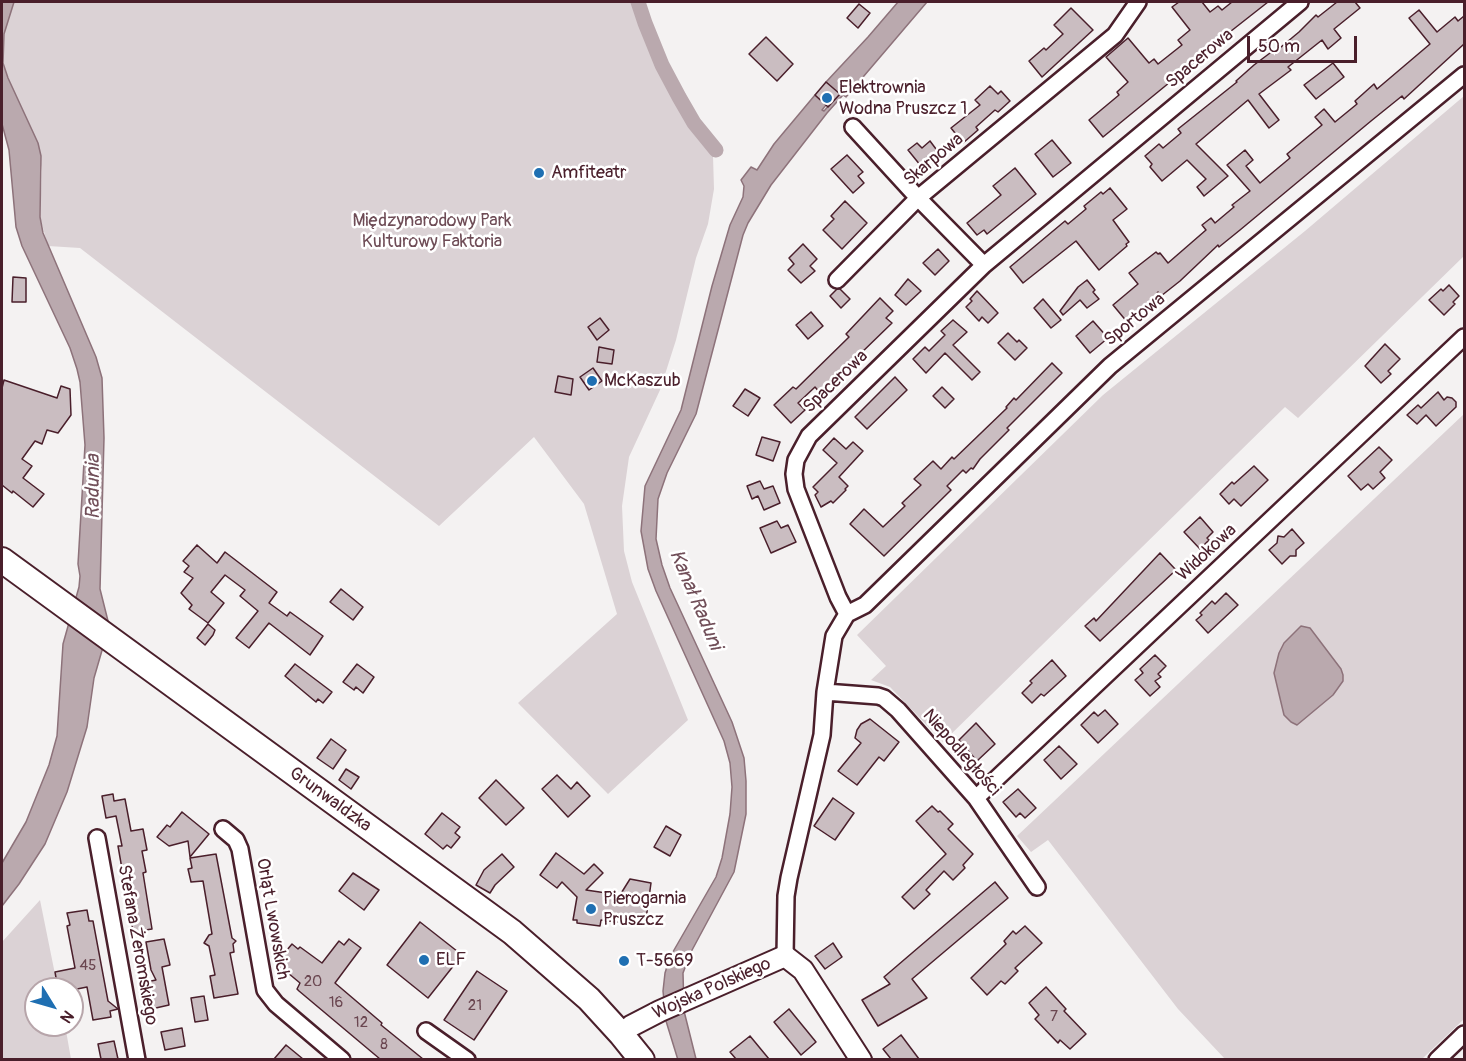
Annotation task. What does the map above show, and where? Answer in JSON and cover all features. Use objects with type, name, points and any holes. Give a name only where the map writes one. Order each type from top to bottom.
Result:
[{"type":"main road","name":"Grunwaldzka","points":[[2,560],[512,932],[574,986],[642,1059]]},
{"type":"street","name":"Skarpowa","points":[[837,280],[918,198],[1115,35],[1138,2]]},
{"type":"street","name":"Spacerowa","points":[[847,614],[838,597],[796,489],[794,474],[796,460],[808,436],[984,265],[1300,2]]},
{"type":"street","name":"Sportowa","points":[[847,614],[865,605],[1110,366],[1464,75]]},
{"type":"street","points":[[853,127],[984,265]]},
{"type":"street","name":"Widokowa","points":[[976,798],[1464,337]]},
{"type":"street","points":[[785,956],[786,896],[789,878],[822,735],[825,692],[834,636],[847,614]]},
{"type":"street","name":"Niepodległości","points":[[825,692],[884,698],[898,710],[976,798],[1037,887]]},
{"type":"street","name":"Orląt Lwowskich","points":[[223,829],[236,840],[240,849],[265,990],[276,1004],[342,1059]]},
{"type":"street","name":"Stefana Żeromskiego","points":[[97,838],[137,1059]]},
{"type":"street","name":"Wojska Polskiego","points":[[621,1034],[631,1026],[660,1011],[785,956],[803,970],[861,1059]]},
{"type":"street","points":[[426,1031],[467,1059]]},
{"type":"street","points":[[1437,1059],[1464,1034]]},
{"type":"green space","name":"Międzynarodowy Park Kulturowy Faktoria","points":[[14,2],[636,2],[642,24],[684,119],[713,156],[714,189],[708,224],[696,258],[676,340],[660,390],[629,457],[622,506],[624,551],[632,582],[688,720],[608,794],[518,703],[617,614],[584,504],[534,437],[439,526],[80,248],[48,246],[40,217],[42,171],[38,143],[3,63],[4,34]]},
{"type":"green space","points":[[1464,96],[1464,256],[1298,418],[1285,407],[943,742],[890,687],[871,680],[886,666],[857,635],[1103,395],[1305,231]]},
{"type":"green space","points":[[1464,414],[1464,1019],[1422,1059],[1225,1059],[1178,1009],[1048,840],[1031,852],[1017,836]]},
{"type":"green space","points":[[40,900],[56,977],[24,977],[24,1037],[67,1037],[71,1059],[2,1059],[2,942]]},
{"type":"water","name":"Radunia","points":[[2,2],[14,2],[4,34],[3,63],[38,143],[41,156],[40,217],[43,233],[96,357],[102,378],[104,438],[100,589],[108,621],[94,678],[87,727],[67,792],[45,844],[2,906],[2,863],[26,822],[49,765],[57,736],[63,644],[79,587],[78,564],[85,445],[77,369],[70,348],[22,246],[16,227],[9,150],[2,124]]},
{"type":"water","points":[[898,2],[927,2],[846,97],[843,95],[827,113],[771,185],[748,223],[696,414],[667,473],[658,499],[656,539],[662,565],[670,588],[732,722],[744,758],[746,781],[746,814],[734,872],[691,952],[683,973],[684,1011],[696,1059],[678,1060],[666,1021],[663,991],[665,973],[670,957],[716,877],[730,814],[732,787],[730,763],[724,741],[648,569],[641,531],[645,486],[681,410],[712,286],[730,225],[743,197],[744,186],[741,180],[751,167],[757,170],[774,144],[815,95],[826,105],[822,110],[824,111],[839,94],[826,82]]},
{"type":"water","points":[[1301,626],[1310,628],[1341,669],[1343,681],[1333,695],[1297,725],[1284,715],[1274,673],[1284,643]]},
{"type":"building","points":[[1179,2],[1202,2],[1210,12],[1218,6],[1222,10],[1232,2],[1268,2],[1226,35],[1224,33],[1214,46],[1103,137],[1089,120],[1119,95],[1117,92],[1128,82],[1106,57],[1128,38],[1149,63],[1154,59],[1158,64],[1182,45],[1178,40],[1190,30],[1172,7]]},
{"type":"building","points":[[1337,2],[1355,2],[1360,8],[1334,29],[1341,38],[1328,49],[1322,40],[1288,67],[1291,70],[1259,94],[1279,120],[1269,128],[1248,100],[1196,144],[1228,176],[1204,196],[1197,187],[1206,179],[1187,160],[1162,181],[1150,167],[1152,164],[1145,156],[1159,144],[1163,148],[1181,133],[1178,129],[1237,82],[1254,65],[1274,50],[1275,52],[1316,15],[1318,17]]},
{"type":"building","points":[[859,4],[870,13],[858,28],[847,18]]},
{"type":"building","points":[[1071,8],[1093,30],[1042,77],[1029,61],[1044,48],[1046,50],[1063,34],[1054,25]]},
{"type":"building","points":[[1419,10],[1437,32],[1455,17],[1458,21],[1464,16],[1464,44],[1404,99],[1402,96],[1219,247],[1218,245],[1180,281],[1161,296],[1158,292],[1146,308],[1128,323],[1113,305],[1138,284],[1129,273],[1156,252],[1160,253],[1168,263],[1206,230],[1202,225],[1211,218],[1215,223],[1234,207],[1232,205],[1250,191],[1227,165],[1245,150],[1253,160],[1246,166],[1260,183],[1290,158],[1287,154],[1322,125],[1315,117],[1324,109],[1335,122],[1357,104],[1355,101],[1374,84],[1377,89],[1430,44],[1409,18]]},
{"type":"building","points":[[766,37],[793,64],[777,81],[749,54]]},
{"type":"building","points":[[1333,63],[1344,77],[1316,99],[1304,85]]},
{"type":"building","name":"Elektrownia Wodna Pruszcz 1","points":[[826,82],[840,94],[828,107],[815,95]]},
{"type":"building","points":[[990,86],[998,94],[1001,91],[1010,101],[998,112],[995,110],[976,127],[978,130],[963,143],[951,128],[980,105],[975,100]]},
{"type":"building","points":[[1052,140],[1071,163],[1053,177],[1035,154]]},
{"type":"building","points":[[930,141],[942,157],[925,171],[908,150],[917,143],[922,148]]},
{"type":"building","points":[[847,155],[863,172],[858,176],[864,183],[853,193],[831,169]]},
{"type":"building","points":[[1015,168],[1036,194],[987,234],[984,230],[977,235],[967,223],[1001,195],[993,186]]},
{"type":"building","points":[[1110,188],[1127,209],[1113,220],[1129,242],[1127,246],[1099,270],[1076,241],[1023,283],[1010,267],[1065,221],[1068,224],[1101,192],[1103,194]]},
{"type":"building","points":[[845,201],[867,223],[842,249],[823,230],[834,219],[831,216]]},
{"type":"building","points":[[803,244],[817,259],[810,266],[815,271],[801,283],[788,270],[794,264],[789,258]]},
{"type":"building","points":[[938,249],[949,261],[935,275],[923,263]]},
{"type":"building","points":[[13,277],[26,278],[26,302],[12,302]]},
{"type":"building","points":[[908,279],[921,291],[906,305],[895,295]]},
{"type":"building","points":[[1087,280],[1099,299],[1087,308],[1080,300],[1063,315],[1060,311],[1078,287]]},
{"type":"building","points":[[1449,285],[1459,296],[1453,302],[1455,304],[1444,315],[1429,300]]},
{"type":"building","points":[[840,289],[850,299],[841,308],[830,296]]},
{"type":"building","points":[[977,291],[998,313],[988,323],[982,317],[979,321],[966,307]]},
{"type":"building","points":[[880,298],[893,311],[886,318],[892,323],[820,393],[815,387],[798,403],[805,410],[791,423],[774,405],[793,387],[796,389],[849,337],[846,334]]},
{"type":"building","points":[[1043,299],[1061,320],[1051,328],[1034,308]]},
{"type":"building","points":[[811,312],[823,326],[808,339],[796,325]]},
{"type":"building","points":[[600,318],[609,330],[597,340],[588,327]]},
{"type":"building","points":[[953,320],[967,332],[953,345],[980,372],[972,380],[945,353],[926,373],[913,359],[925,347],[929,351],[945,335],[941,331]]},
{"type":"building","points":[[1093,321],[1108,338],[1090,353],[1076,336]]},
{"type":"building","points":[[1008,333],[1027,348],[1015,360],[998,343]]},
{"type":"building","points":[[1385,344],[1400,359],[1388,371],[1391,374],[1381,383],[1365,366]]},
{"type":"building","points":[[599,347],[614,350],[612,364],[597,362]]},
{"type":"building","points":[[1052,363],[1062,373],[1007,428],[1009,430],[973,469],[971,468],[966,473],[963,470],[947,486],[951,490],[884,556],[850,524],[864,509],[883,527],[905,506],[902,503],[921,485],[914,479],[933,461],[941,469],[952,457],[954,459]]},
{"type":"building","points":[[593,368],[602,381],[589,390],[580,377]]},
{"type":"building","points":[[558,376],[573,379],[571,395],[555,392]]},
{"type":"building","points":[[895,377],[907,390],[867,429],[855,417]]},
{"type":"building","points":[[4,380],[57,398],[61,386],[70,389],[71,415],[58,433],[47,430],[42,444],[35,441],[22,459],[32,466],[23,478],[44,494],[33,507],[2,485],[2,388]]},
{"type":"building","points":[[942,387],[954,399],[945,408],[933,396]]},
{"type":"building","points":[[745,389],[760,398],[748,416],[733,406]]},
{"type":"building","points":[[1438,392],[1444,400],[1447,397],[1452,398],[1456,402],[1456,407],[1436,426],[1426,415],[1417,424],[1407,415],[1418,405],[1421,408]]},
{"type":"building","points":[[762,437],[780,442],[773,461],[756,455]]},
{"type":"building","points":[[834,438],[846,449],[853,442],[863,451],[839,477],[848,486],[846,490],[833,503],[831,501],[821,507],[815,495],[818,492],[813,487],[837,463],[823,450]]},
{"type":"building","points":[[1379,447],[1392,460],[1380,472],[1385,478],[1373,489],[1368,484],[1361,490],[1348,476]]},
{"type":"building","points":[[1254,466],[1268,480],[1241,506],[1234,499],[1229,504],[1220,494]]},
{"type":"building","points":[[760,481],[764,489],[773,486],[780,503],[764,510],[758,496],[752,499],[747,486]]},
{"type":"building","points":[[1200,517],[1213,532],[1200,549],[1184,532]]},
{"type":"building","points":[[777,521],[781,528],[788,525],[796,542],[771,553],[760,528]]},
{"type":"building","points":[[1292,529],[1304,543],[1296,550],[1296,556],[1290,556],[1282,564],[1269,550],[1277,543],[1278,536],[1284,537]]},
{"type":"building","points":[[197,545],[217,563],[225,552],[277,592],[269,603],[287,616],[290,612],[323,636],[310,655],[269,623],[249,648],[236,638],[258,611],[240,596],[245,590],[225,575],[211,592],[224,603],[208,623],[189,609],[192,605],[181,593],[193,578],[184,572],[189,566],[183,561]]},
{"type":"building","points":[[1160,553],[1176,570],[1100,641],[1085,626],[1094,618],[1096,621]]},
{"type":"building","points":[[341,589],[363,607],[353,620],[330,602]]},
{"type":"building","points":[[1226,593],[1238,605],[1208,633],[1196,620],[1212,601],[1215,604]]},
{"type":"building","points":[[208,624],[215,630],[205,645],[197,638]]},
{"type":"building","points":[[1155,655],[1166,666],[1158,674],[1161,677],[1155,681],[1160,687],[1150,696],[1135,680],[1143,673],[1140,669]]},
{"type":"building","points":[[1052,660],[1066,676],[1044,696],[1041,694],[1032,703],[1022,693],[1032,683],[1030,681]]},
{"type":"building","points":[[295,664],[332,692],[323,703],[318,699],[316,702],[285,676]]},
{"type":"building","points":[[357,664],[374,677],[363,693],[356,687],[354,690],[343,682]]},
{"type":"building","points":[[1105,710],[1118,724],[1098,743],[1081,725],[1094,712],[1098,716]]},
{"type":"building","points":[[870,719],[899,742],[884,761],[879,757],[857,785],[838,771],[861,743],[855,738],[857,730],[861,724]]},
{"type":"building","points":[[976,723],[995,744],[977,761],[959,740]]},
{"type":"building","points":[[331,739],[346,750],[333,769],[317,758]]},
{"type":"building","points":[[1059,746],[1077,764],[1061,779],[1044,760]]},
{"type":"building","points":[[346,769],[359,777],[351,789],[339,780]]},
{"type":"building","points":[[557,775],[571,789],[577,782],[590,796],[568,817],[542,789]]},
{"type":"building","points":[[496,780],[524,808],[506,825],[479,798]]},
{"type":"building","points":[[1018,789],[1036,808],[1025,818],[1020,813],[1016,817],[1003,802]]},
{"type":"building","points":[[113,794],[114,801],[125,799],[131,831],[143,829],[147,850],[142,851],[146,872],[143,873],[152,929],[133,932],[118,846],[122,846],[116,816],[106,818],[102,796]]},
{"type":"building","points":[[833,798],[854,813],[835,840],[814,826]]},
{"type":"building","points":[[932,806],[953,824],[948,829],[973,854],[963,865],[965,868],[953,880],[944,871],[926,890],[930,894],[914,909],[902,897],[946,854],[916,821]]},
{"type":"building","points":[[182,812],[209,834],[190,857],[188,841],[169,846],[157,837],[167,825],[170,827]]},
{"type":"building","points":[[442,813],[460,827],[455,833],[460,837],[451,848],[447,845],[443,849],[425,834]]},
{"type":"building","points":[[666,826],[681,835],[670,856],[654,847]]},
{"type":"building","points":[[556,853],[584,874],[594,864],[603,873],[586,890],[620,895],[630,879],[651,883],[646,919],[634,916],[633,924],[601,920],[600,926],[577,923],[577,920],[573,920],[577,897],[562,882],[557,888],[540,875]]},
{"type":"building","points":[[216,854],[232,938],[236,941],[233,944],[234,952],[230,953],[238,994],[214,998],[210,976],[215,975],[209,946],[204,943],[212,934],[203,881],[191,882],[188,869],[192,868],[190,858]]},
{"type":"building","points":[[502,854],[514,867],[490,893],[476,885],[484,870]]},
{"type":"building","points":[[353,873],[379,890],[364,910],[339,891]]},
{"type":"building","points":[[995,882],[1008,898],[912,979],[927,998],[878,1026],[862,1000],[890,984],[884,977]]},
{"type":"building","points":[[87,910],[89,921],[93,921],[108,1001],[118,1009],[110,1011],[111,1017],[93,1020],[87,987],[84,988],[84,977],[56,977],[55,972],[75,968],[67,926],[70,925],[67,913]]},
{"type":"building","name":"ELF","points":[[420,922],[462,955],[428,998],[387,965]]},
{"type":"building","points":[[1025,926],[1042,943],[1015,968],[1018,971],[1005,984],[1001,981],[987,995],[971,978],[1006,944],[1004,941],[1013,931],[1016,934]]},
{"type":"building","points":[[164,939],[170,965],[162,967],[169,1005],[147,1010],[143,990],[147,990],[146,982],[156,980],[151,970],[146,942]]},
{"type":"building","points":[[349,939],[361,948],[335,983],[423,1059],[380,1059],[299,991],[297,989],[300,983],[276,963],[292,944],[322,963],[339,941],[344,945]]},
{"type":"building","points":[[833,943],[842,957],[825,969],[815,956]]},
{"type":"building","points":[[477,971],[507,991],[474,1040],[444,1020]]},
{"type":"building","points":[[1046,987],[1066,1009],[1064,1011],[1086,1034],[1070,1049],[1060,1040],[1058,1043],[1035,1019],[1039,1015],[1029,1003]]},
{"type":"building","points":[[204,996],[208,1020],[195,1022],[191,998]]},
{"type":"building","points":[[789,1009],[816,1042],[801,1055],[774,1022]]},
{"type":"building","points":[[182,1028],[185,1046],[165,1050],[161,1032]]},
{"type":"building","points":[[901,1035],[919,1059],[891,1059],[883,1049]]},
{"type":"building","points":[[750,1036],[769,1059],[736,1059],[730,1052]]},
{"type":"building","points":[[114,1041],[118,1059],[101,1059],[98,1044]]},
{"type":"building","points":[[286,1045],[303,1059],[274,1059]]},
{"type":"waterway","points":[[638,2],[662,65],[694,123],[716,150]]},
{"type":"place","name":"Elektrownia Wodna Pruszcz 1","points":[[827,98]]},
{"type":"place","name":"Amfiteatr","points":[[539,173]]},
{"type":"place","name":"McKaszub","points":[[592,381]]},
{"type":"place","name":"Pierogarnia Pruszcz","points":[[591,909]]},
{"type":"place","name":"ELF","points":[[424,960]]},
{"type":"place","name":"T-5669","points":[[624,961]]},
{"type":"water label","name":"Kanał Raduni","points":[[695,600]]}]
